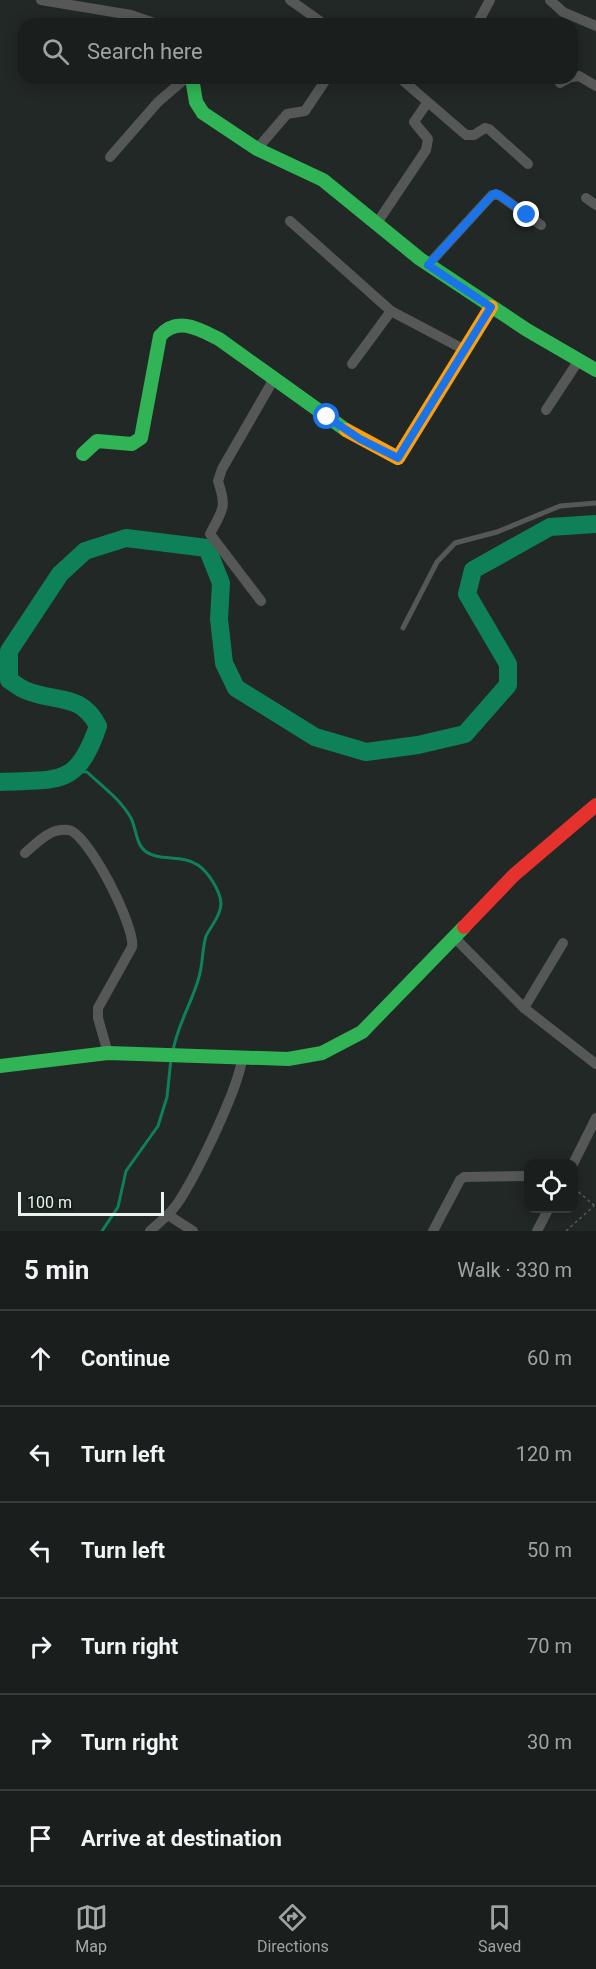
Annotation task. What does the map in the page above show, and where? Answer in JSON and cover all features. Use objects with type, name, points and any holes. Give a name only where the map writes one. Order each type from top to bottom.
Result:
[{"type":"street","points":[[41,0],[115,12],[136,18]]},
{"type":"street","points":[[290,0],[316,18]]},
{"type":"street","points":[[480,18],[490,0]]},
{"type":"street","points":[[550,0],[563,12],[577,18]]},
{"type":"street","points":[[578,18],[596,26]]},
{"type":"street","points":[[578,76],[596,86]]},
{"type":"street","points":[[110,157],[158,102],[179,84]]},
{"type":"street","points":[[193,84],[198,109],[257,149],[323,180],[428,265],[491,307],[596,370]]},
{"type":"street","points":[[257,149],[287,114],[304,111],[323,84]]},
{"type":"street","points":[[406,84],[466,135],[474,135],[485,128],[489,129],[528,164]]},
{"type":"street","points":[[377,223],[426,150],[428,139],[414,122],[427,103]]},
{"type":"street","points":[[428,265],[492,195],[499,195],[542,225]]},
{"type":"street","points":[[586,198],[596,205]]},
{"type":"street","points":[[290,221],[391,311],[465,350]]},
{"type":"street","points":[[83,454],[97,441],[132,444],[141,438],[160,336],[172,324],[181,324],[212,335],[275,377],[337,425],[398,458],[491,307]]},
{"type":"street","points":[[352,364],[391,311]]},
{"type":"street","points":[[546,410],[579,360]]},
{"type":"street","points":[[261,601],[210,534],[225,499],[218,481],[222,469],[275,377]]},
{"type":"street","points":[[0,1066],[108,1053],[151,1053],[242,1059],[299,1058],[322,1053],[351,1040],[387,1009],[514,875],[595,810]]},
{"type":"street","points":[[25,853],[53,831],[70,830],[84,839],[121,907],[133,942],[98,1008],[98,1018],[108,1053]]},
{"type":"street","points":[[454,937],[524,1008],[596,1064]]},
{"type":"street","points":[[524,1008],[563,943]]},
{"type":"street","points":[[150,1231],[168,1215],[181,1198],[234,1086],[242,1059]]},
{"type":"street","points":[[576,1159],[596,1118]]},
{"type":"street","points":[[433,1231],[460,1180],[464,1177],[524,1176]]},
{"type":"street","points":[[537,1231],[547,1213]]},
{"type":"street","points":[[168,1215],[193,1231]]},
{"type":"lane","points":[[403,628],[437,562],[455,543],[497,532],[560,506],[596,503]]},
{"type":"path","points":[[566,1231],[595,1206],[578,1192]]},
{"type":"waterway","points":[[0,782],[37,781],[63,776],[73,770],[82,760],[98,726],[91,715],[75,703],[36,694],[9,680],[9,651],[60,574],[85,551],[126,538],[207,548],[221,583],[219,619],[224,663],[236,688],[315,737],[366,752],[418,745],[465,734],[508,685],[508,664],[467,594],[473,570],[550,527],[596,524]]},
{"type":"waterway","points":[[73,771],[87,772],[122,805],[131,818],[138,840],[145,851],[198,865],[216,887],[221,903],[219,912],[206,936],[199,977],[173,1050]]},
{"type":"waterway","points":[[102,1231],[118,1207],[126,1171],[158,1126],[167,1097],[171,1059]]},
{"type":"traffic: fast","points":[[193,84],[196,102],[203,113],[257,149],[323,180],[420,259],[527,330],[596,370]]},
{"type":"traffic: fast","points":[[83,454],[97,441],[132,444],[141,438],[160,336],[167,330],[181,326],[196,328],[219,339],[346,430]]},
{"type":"traffic: fast","points":[[0,1066],[108,1053],[288,1059],[322,1053],[362,1032],[464,927]]},
{"type":"traffic: slow","points":[[346,430],[398,458],[491,307]]},
{"type":"traffic: jam","points":[[464,927],[514,875],[596,805]]},
{"type":"route","points":[[327,417],[360,439],[398,458],[491,307],[428,265],[492,195],[496,193],[527,215]]}]
